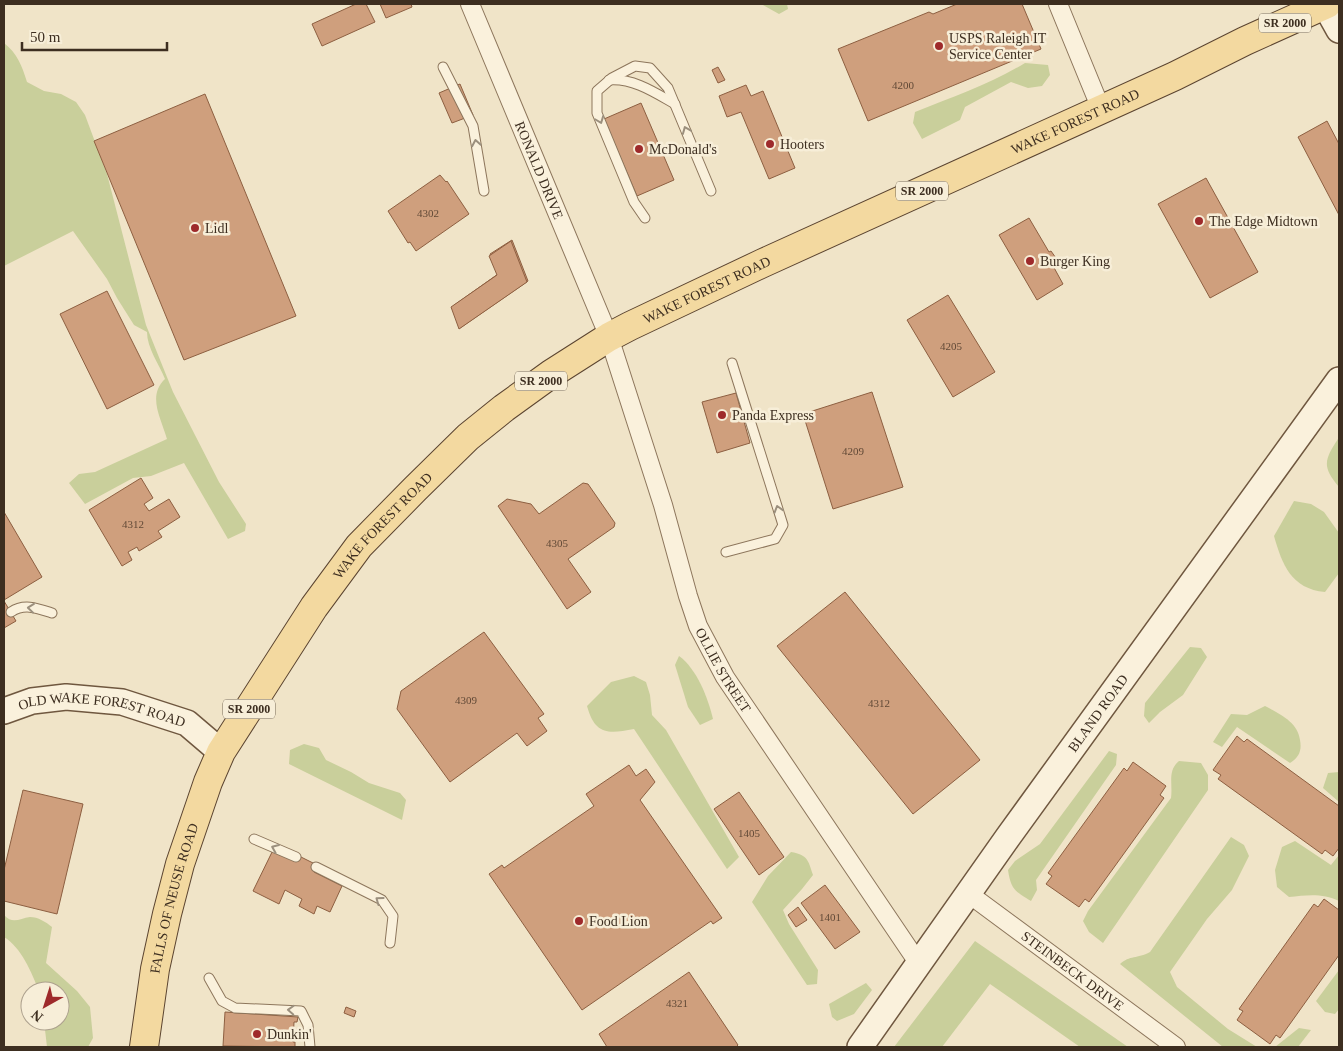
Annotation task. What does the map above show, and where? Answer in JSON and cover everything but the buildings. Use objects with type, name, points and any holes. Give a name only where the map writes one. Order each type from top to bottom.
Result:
[{"type":"main road","name":"WAKE FOREST ROAD","points":[[221,752],[314,607],[359,546],[468,438],[504,408],[551,374],[609,337],[755,266],[1175,76],[1245,41],[1329,6]]},
{"type":"main road","name":"FALLS OF NEUSE ROAD","points":[[144,1047],[154,977],[180,864],[208,782],[221,752]]},
{"type":"street","name":"RONALD DRIVE","points":[[470,4],[609,337]]},
{"type":"street","points":[[1058,4],[1101,109]]},
{"type":"street","points":[[1329,6],[1339,30]]},
{"type":"street","name":"OLLIE STREET","points":[[609,337],[663,504],[694,614],[705,640],[753,719],[919,964]]},
{"type":"street","name":"BLAND ROAD","points":[[860,1047],[1339,380]]},
{"type":"street","name":"OLD WAKE FOREST ROAD","points":[[4,711],[32,701],[66,696],[122,702],[187,723],[221,752]]},
{"type":"street","name":"STEINBECK DRIVE","points":[[969,894],[1176,1047]]},
{"type":"lane","points":[[645,218],[634,202],[597,113],[597,91],[609,80],[636,66],[650,68],[668,88],[711,191]]},
{"type":"lane","points":[[443,67],[473,126],[484,191]]},
{"type":"lane","points":[[609,80],[642,86],[675,104]]},
{"type":"lane","points":[[726,552],[775,539],[783,525],[732,362]]},
{"type":"lane","points":[[10,612],[18,607],[25,607],[52,613]]},
{"type":"lane","points":[[254,839],[296,857]]},
{"type":"lane","points":[[316,867],[382,900],[393,916],[390,942]]},
{"type":"lane","points":[[209,978],[222,1001],[235,1008],[301,1011],[308,1025],[310,1047]]},
{"type":"green space","points":[[761,4],[787,4],[788,9],[779,14]]},
{"type":"green space","points":[[4,43],[18,60],[27,82],[44,91],[61,94],[76,102],[85,115],[107,174],[146,325],[173,392],[219,482],[246,524],[245,531],[228,539],[184,463],[151,476],[133,478],[85,504],[69,483],[79,474],[95,472],[167,439],[156,400],[160,386],[165,379],[151,350],[147,332],[134,325],[107,279],[73,231],[4,266]]},
{"type":"green space","points":[[1025,63],[1048,65],[1050,75],[1042,86],[1028,88],[1011,82],[965,107],[960,120],[922,139],[913,123],[915,112],[985,84]]},
{"type":"green space","points":[[1338,439],[1339,487],[1330,474],[1327,463]]},
{"type":"green space","points":[[1294,501],[1311,504],[1324,512],[1339,533],[1339,573],[1325,592],[1313,590],[1296,580],[1285,565],[1277,546],[1274,536]]},
{"type":"green space","points":[[1190,647],[1201,648],[1207,657],[1183,695],[1149,723],[1144,716],[1145,703]]},
{"type":"green space","points":[[679,656],[696,676],[705,693],[711,711],[713,719],[700,725],[688,707],[675,665]]},
{"type":"green space","points":[[634,676],[646,682],[650,695],[652,715],[666,730],[739,857],[727,869],[634,729],[610,732],[594,723],[590,716],[587,706],[611,682]]},
{"type":"green space","points":[[1265,706],[1292,723],[1299,734],[1300,751],[1298,756],[1290,763],[1237,727],[1222,747],[1213,742],[1231,714],[1247,715]]},
{"type":"green space","points":[[304,744],[319,748],[326,760],[369,783],[400,793],[406,800],[402,820],[289,764],[290,750]]},
{"type":"green space","points":[[1109,751],[1117,754],[1116,765],[1036,880],[1037,890],[1031,901],[1012,886],[1008,870],[1015,861],[1040,844]]},
{"type":"green space","points":[[1179,761],[1201,763],[1208,775],[1208,790],[1103,943],[1089,932],[1083,921],[1088,911],[1171,798],[1172,773]]},
{"type":"green space","points":[[1339,772],[1339,802],[1323,788],[1328,773]]},
{"type":"green space","points":[[1231,837],[1244,845],[1249,856],[1232,890],[1207,919],[1170,972],[1177,987],[1228,1029],[1257,1047],[1223,1047],[1120,964],[1127,959],[1150,952]]},
{"type":"green space","points":[[1295,841],[1331,865],[1339,855],[1339,901],[1333,898],[1309,895],[1289,897],[1277,887],[1275,870],[1282,847]]},
{"type":"green space","points":[[791,852],[801,855],[806,859],[813,875],[783,910],[789,924],[818,970],[817,984],[807,985],[752,902],[768,876]]},
{"type":"green space","points":[[4,915],[10,920],[30,917],[45,922],[52,927],[46,963],[66,981],[34,981],[21,954],[4,937]]},
{"type":"green space","points":[[975,941],[1128,1047],[1080,1047],[990,984],[942,1047],[894,1047]]},
{"type":"green space","points":[[1339,970],[1339,1009],[1335,1014],[1325,1012],[1316,1001]]},
{"type":"green space","points":[[866,983],[872,990],[854,1014],[837,1021],[832,1017],[829,1004]]},
{"type":"green space","points":[[70,985],[90,1007],[93,1038],[88,1047],[47,1047],[45,1031],[70,1031]]},
{"type":"green space","points":[[1299,1028],[1311,1030],[1298,1047],[1275,1047]]},
{"type":"place","name":"USPS Raleigh IT Service Center","points":[[939,46]]},
{"type":"place","name":"Hooters","points":[[770,144]]},
{"type":"place","name":"McDonald's","points":[[639,149]]},
{"type":"place","name":"The Edge Midtown","points":[[1199,221]]},
{"type":"place","name":"Lidl","points":[[195,228]]},
{"type":"place","name":"Burger King","points":[[1030,261]]},
{"type":"place","name":"Panda Express","points":[[722,415]]},
{"type":"place","name":"Food Lion","points":[[579,921]]},
{"type":"place","name":"Dunkin'","points":[[257,1034]]}]
